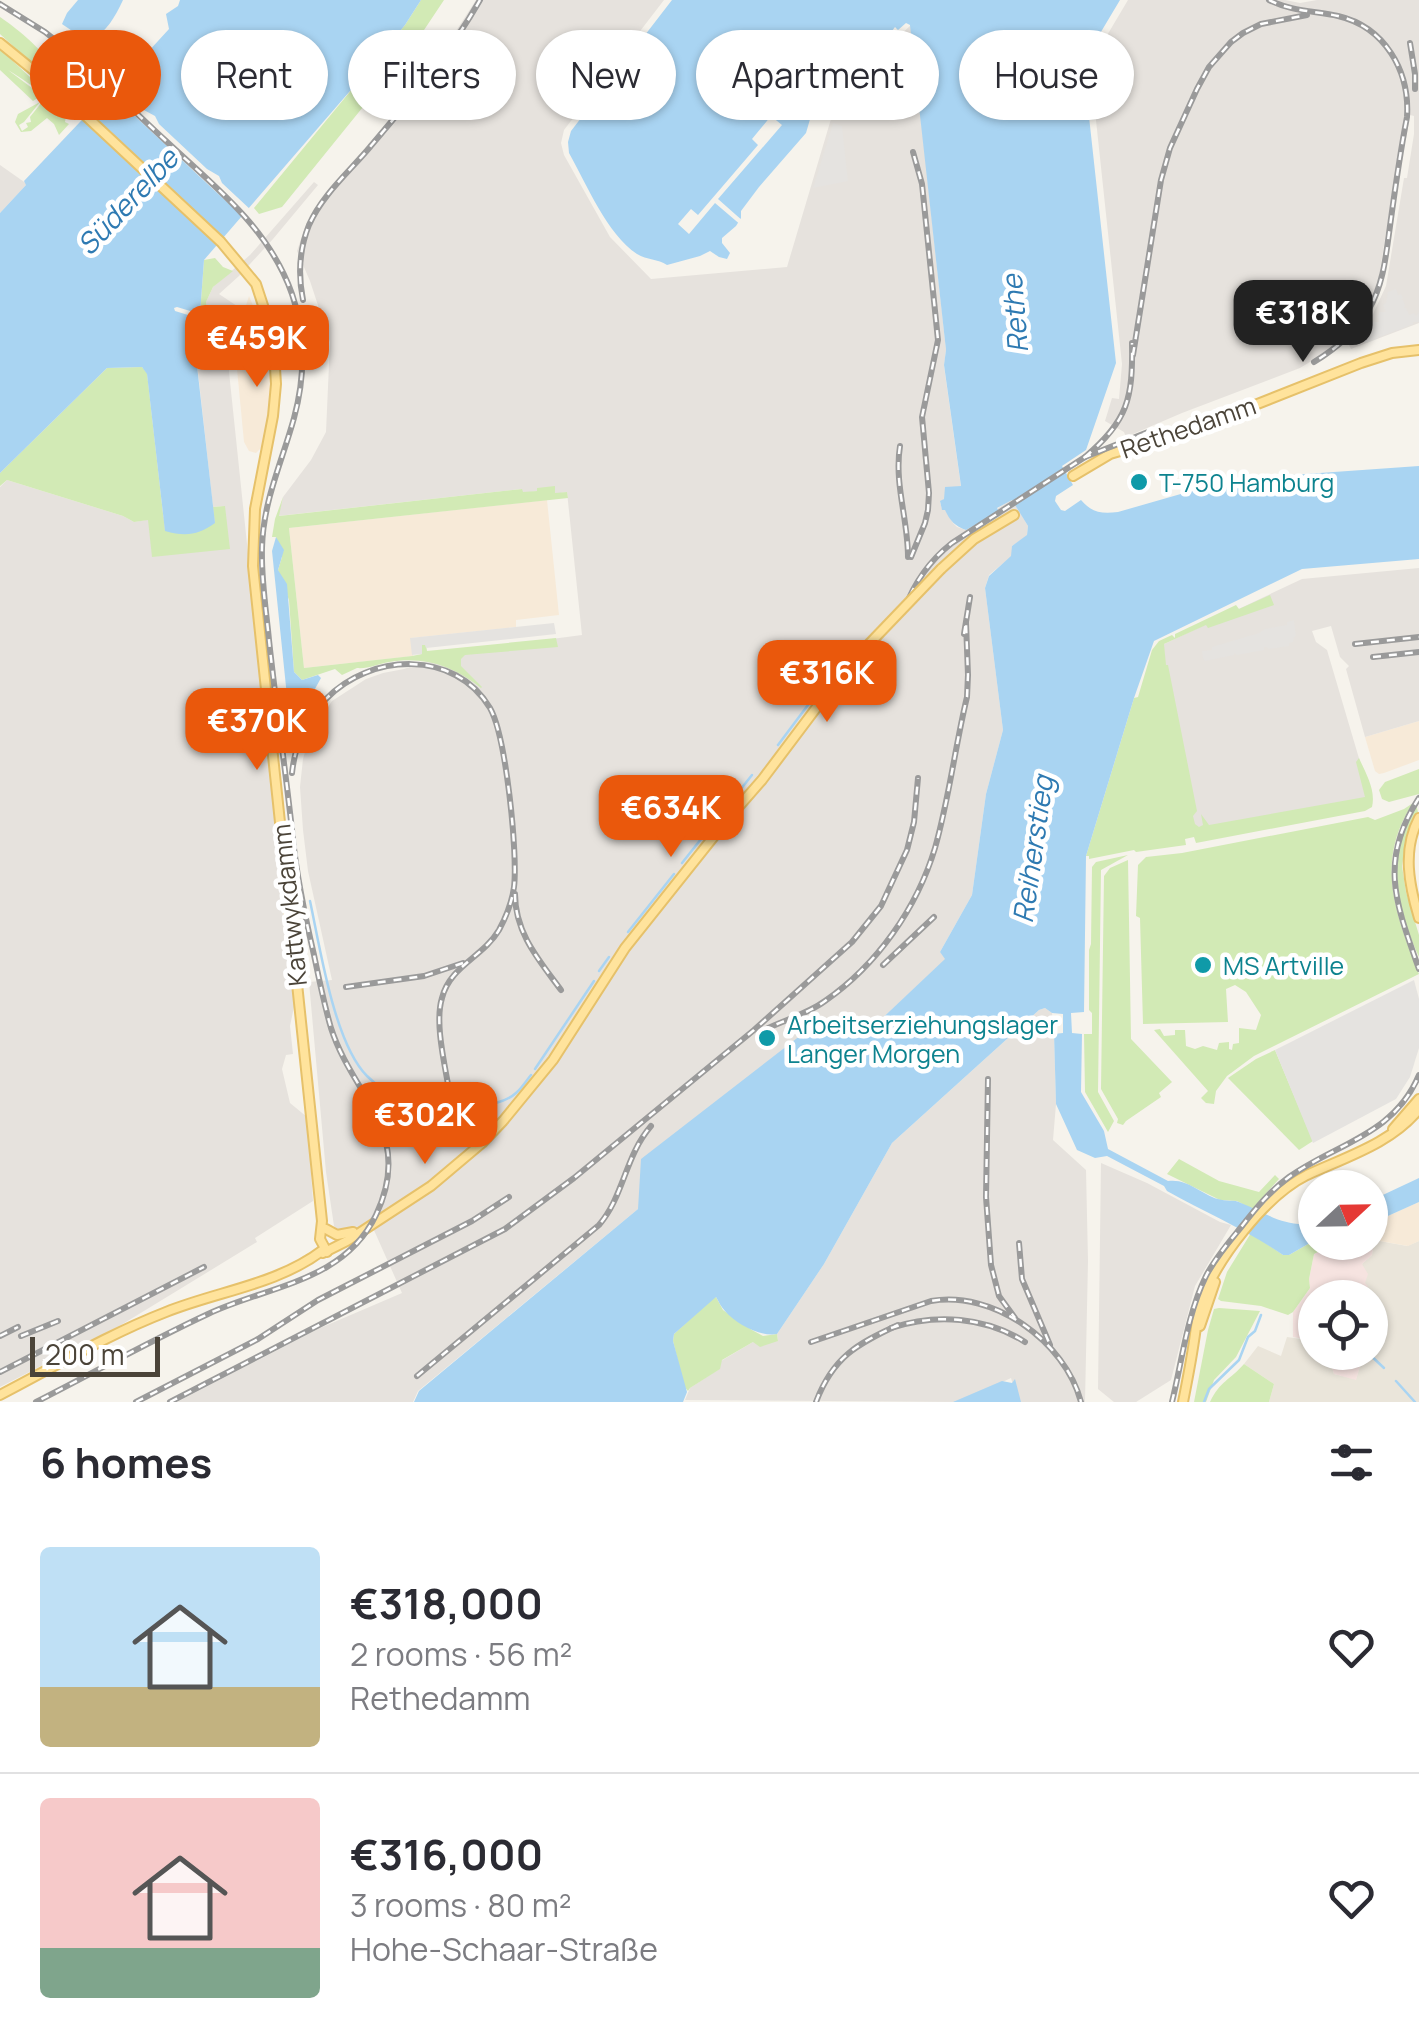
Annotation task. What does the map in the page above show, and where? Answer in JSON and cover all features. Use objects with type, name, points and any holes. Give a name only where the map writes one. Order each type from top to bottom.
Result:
[{"type":"main road","name":"Kattwykdamm","points":[[0,43],[84,114],[221,242],[246,273],[265,312],[274,351],[275,408],[256,503],[253,557],[328,1249]]},
{"type":"main road","name":"Rethedamm","points":[[1073,476],[1110,454],[1188,432],[1368,360],[1419,350]]},
{"type":"main road","points":[[0,1395],[152,1317],[250,1286],[309,1260],[401,1207],[449,1172],[489,1136],[553,1060],[625,948],[848,667],[969,542],[1014,515]]},
{"type":"main road","points":[[1419,818],[1412,833],[1410,857],[1410,883],[1419,918]]},
{"type":"main road","points":[[1410,857],[1419,830]]},
{"type":"main road","points":[[1383,1139],[1419,1098]]},
{"type":"main road","points":[[1183,1402],[1195,1339],[1220,1266],[1238,1240],[1267,1204],[1299,1179],[1383,1139],[1419,1109]]},
{"type":"main road","name":"Kattwykdamm","points":[[320,1239],[324,1225]]},
{"type":"main road","points":[[324,1225],[337,1235],[362,1229]]},
{"type":"main road","points":[[309,1260],[320,1239],[328,1249]]},
{"type":"shaded area","points":[[476,0],[664,0],[641,30],[536,30],[536,120],[572,120],[561,143],[564,155],[610,237],[651,279],[787,267],[831,120],[921,120],[946,350],[944,366],[961,487],[940,502],[953,523],[966,530],[976,524],[979,528],[1000,515],[997,509],[1012,499],[1028,526],[1027,536],[1012,546],[1012,556],[989,575],[985,588],[1003,730],[986,794],[972,895],[940,952],[946,959],[872,1028],[857,1025],[805,1032],[638,1209],[418,1391],[413,1402],[177,1402],[318,1329],[402,1293],[373,1228],[348,1244],[334,1226],[309,982],[332,980],[303,830],[300,787],[310,734],[332,701],[366,679],[453,652],[582,635],[567,492],[522,493],[521,489],[278,516],[283,497],[326,432],[330,342],[297,251],[315,209],[389,120],[516,120],[516,30],[457,30]]},
{"type":"shaded area","points":[[1128,0],[1419,0],[1419,323],[1351,349],[1349,345],[1373,314],[1386,286],[1414,134],[1414,116],[1410,115],[1406,138],[1401,138],[1378,283],[1353,329],[1300,368],[1126,437],[1105,421],[1112,398],[1119,399],[1122,364],[1096,120],[1134,120],[1134,30],[1110,30]]},
{"type":"shaded area","points":[[833,123],[842,126],[848,181],[813,188]]},
{"type":"shaded area","points":[[0,165],[27,184],[0,213]]},
{"type":"shaded area","points":[[314,182],[318,185],[273,239],[219,294],[237,306],[229,339],[229,372],[295,1002],[290,1026],[293,1054],[286,1055],[282,1069],[290,1103],[307,1117],[313,1201],[255,1238],[257,1242],[121,1325],[0,1387],[0,487],[7,480],[134,522],[225,506],[213,507],[196,354],[212,351],[206,302],[213,287],[250,255]]},
{"type":"shaded area","points":[[1396,289],[1409,315],[1419,312],[1419,322],[1366,343],[1361,341],[1361,334],[1367,335],[1371,330],[1371,322],[1379,322],[1379,312],[1386,312],[1383,305],[1388,292]]},
{"type":"shaded area","points":[[249,296],[265,335],[272,376],[267,433],[256,453],[249,451],[244,442],[237,369],[238,330]]},
{"type":"shaded area","points":[[547,500],[559,615],[516,620],[516,627],[411,638],[413,656],[304,668],[289,528]]},
{"type":"shaded area","points":[[1419,568],[1419,721],[1365,737],[1346,669],[1349,666],[1340,657],[1331,626],[1312,631],[1316,642],[1327,650],[1371,799],[1194,829],[1160,646],[1302,579]]},
{"type":"shaded area","points":[[1294,620],[1296,636],[1289,646],[1264,647],[1205,661],[1203,658],[1202,651]]},
{"type":"shaded area","points":[[554,623],[556,634],[426,648],[422,645],[422,654],[412,655],[410,638]]},
{"type":"shaded area","points":[[1419,721],[1419,760],[1384,773],[1375,771],[1365,737]]},
{"type":"shaded area","points":[[1414,980],[1419,999],[1419,1048],[1410,1077],[1396,1099],[1313,1143],[1275,1050]]},
{"type":"shaded area","points":[[1045,1008],[1052,1013],[1054,1034],[1053,1140],[1086,1170],[1085,1402],[1018,1402],[1011,1378],[959,1402],[685,1400],[690,1388],[719,1369],[721,1361],[753,1342],[778,1341],[777,1334],[824,1264],[892,1143]]},
{"type":"shaded area","points":[[1101,1163],[1231,1225],[1195,1286],[1171,1380],[1136,1402],[1114,1402],[1098,1389]]},
{"type":"shaded area","points":[[1419,1202],[1419,1241],[1408,1246],[1388,1242],[1388,1216]]},
{"type":"shaded area","points":[[1419,1241],[1419,1402],[1269,1402],[1274,1384],[1244,1364],[1258,1346],[1281,1356],[1287,1337],[1298,1339],[1298,1370],[1333,1370],[1334,1374],[1356,1379],[1359,1370],[1388,1370],[1388,1280],[1365,1280],[1362,1264],[1366,1260],[1388,1260],[1388,1243],[1407,1246]]},
{"type":"shaded area","points":[[1313,1260],[1366,1260],[1362,1264],[1368,1274],[1366,1280],[1309,1279]]},
{"type":"shaded area","points":[[1298,1305],[1298,1338],[1293,1337],[1293,1312]]},
{"type":"shaded area","points":[[1333,1370],[1359,1370],[1356,1380],[1334,1374]]},
{"type":"green space","points":[[421,0],[444,0],[424,30],[401,30]]},
{"type":"green space","points":[[0,17],[30,41],[30,62],[0,34]]},
{"type":"green space","points":[[0,49],[30,77],[30,84],[8,70],[30,86],[30,98],[0,70]]},
{"type":"green space","points":[[348,94],[348,120],[352,120],[282,207],[259,214],[254,208]]},
{"type":"green space","points":[[30,107],[30,114],[19,125],[22,131],[31,122],[45,120],[31,131],[21,132],[15,122],[18,114]]},
{"type":"green space","points":[[49,120],[65,120],[69,124],[59,135]]},
{"type":"green space","points":[[215,258],[233,271],[213,287],[206,302],[213,352],[196,354],[193,331],[200,314],[204,260]]},
{"type":"green space","points":[[142,367],[147,373],[165,531],[215,523],[213,507],[225,506],[230,549],[152,557],[148,520],[134,522],[7,480],[0,486],[0,473],[107,368]]},
{"type":"green space","points":[[555,486],[555,493],[567,492],[568,498],[289,528],[304,668],[412,656],[422,654],[422,645],[426,645],[427,651],[556,638],[558,647],[465,655],[461,666],[481,688],[449,669],[414,660],[357,668],[342,675],[335,669],[302,680],[294,672],[289,600],[278,570],[282,557],[276,537],[272,537],[283,497],[279,516],[522,489],[537,491]]},
{"type":"green space","points":[[1270,595],[1274,605],[1208,628],[1206,625],[1164,644],[1197,811],[1193,816],[1195,824],[1203,825],[1201,814],[1209,825],[1365,797],[1356,762],[1359,758],[1371,788],[1372,807],[1196,843],[1194,837],[1185,839],[1186,845],[1089,859],[1086,856],[1152,650],[1159,641],[1172,635],[1175,638],[1175,634],[1236,605],[1239,609]]},
{"type":"green space","points":[[1419,769],[1419,794],[1389,802],[1382,799],[1379,790],[1385,782]]},
{"type":"green space","points":[[1413,803],[1394,846],[1392,867],[1397,910],[1419,974],[1254,1056],[1227,1076],[1216,1091],[1214,1104],[1206,1103],[1201,1098],[1208,1091],[1154,1030],[1160,1029],[1164,1036],[1185,1030],[1186,1046],[1195,1049],[1203,1046],[1217,1050],[1219,1043],[1229,1042],[1232,1050],[1233,1044],[1239,1043],[1239,1028],[1256,1030],[1261,1015],[1246,992],[1235,985],[1226,989],[1228,1022],[1143,1024],[1140,918],[1136,916],[1138,865],[1146,857],[1368,817],[1375,820]]},
{"type":"green space","points":[[1416,804],[1418,812],[1402,866],[1419,935],[1419,957],[1396,880],[1399,844]]},
{"type":"green space","points":[[1128,855],[1101,870],[1098,1092],[1114,1121],[1108,1132],[1085,1092],[1084,1034],[1092,1034],[1092,867],[1096,862]]},
{"type":"green space","points":[[1128,860],[1131,1039],[1172,1082],[1159,1093],[1161,1097],[1123,1125],[1117,1123],[1101,1089],[1104,876],[1110,868]]},
{"type":"green space","points":[[1275,1050],[1313,1141],[1299,1150],[1228,1078]]},
{"type":"green space","points":[[1179,1159],[1219,1181],[1259,1192],[1275,1175],[1279,1179],[1252,1209],[1237,1201],[1220,1200],[1167,1174]]},
{"type":"green space","points":[[1251,1233],[1283,1255],[1298,1250],[1298,1260],[1313,1260],[1309,1280],[1298,1280],[1298,1305],[1288,1315],[1218,1299],[1227,1272]]},
{"type":"green space","points":[[716,1297],[723,1310],[763,1336],[777,1334],[778,1341],[760,1347],[753,1342],[722,1360],[720,1369],[688,1391],[674,1334]]},
{"type":"green space","points":[[1214,1309],[1260,1311],[1236,1357],[1214,1380],[1206,1402],[1194,1402],[1208,1330]]},
{"type":"green space","points":[[1244,1364],[1274,1384],[1269,1402],[1210,1402],[1221,1385]]},
{"type":"water","points":[[78,0],[123,0],[104,30],[71,30],[62,24]]},
{"type":"water","name":"Süderelbe","points":[[180,0],[421,0],[401,30],[348,30],[348,93],[328,116],[328,30],[181,30],[181,120],[325,120],[204,260],[200,314],[174,308],[198,318],[193,331],[215,523],[186,534],[165,531],[147,374],[142,367],[107,368],[0,473],[0,213],[26,185],[24,181],[82,120],[161,120],[161,38],[169,29],[166,14]]},
{"type":"water","points":[[672,0],[1120,0],[1102,30],[959,30],[959,120],[1089,120],[1116,363],[1086,450],[1062,466],[1073,485],[1056,496],[1055,501],[1065,511],[1081,500],[1093,510],[1112,513],[1233,479],[1419,466],[1419,559],[1302,569],[1154,641],[1086,856],[1084,1012],[1071,1013],[1072,1033],[1082,1034],[1081,1092],[1104,1131],[1108,1149],[1168,1181],[1188,1184],[1218,1199],[1298,1223],[1298,1250],[1283,1255],[1107,1156],[1095,1158],[1077,1150],[1056,1104],[1054,1034],[1063,1033],[1063,1014],[1045,1008],[892,1143],[824,1264],[777,1334],[763,1334],[742,1325],[716,1297],[674,1334],[687,1392],[683,1402],[414,1402],[419,1391],[638,1209],[641,1159],[805,1032],[857,1025],[864,1019],[873,1027],[945,959],[940,952],[972,895],[986,794],[1003,730],[985,588],[989,576],[1011,556],[1012,546],[1027,535],[1028,526],[1012,500],[997,508],[1001,515],[966,530],[942,510],[940,501],[944,499],[945,487],[961,486],[944,365],[946,350],[921,120],[939,120],[939,30],[911,30],[906,23],[898,30],[696,30],[696,120],[810,120],[806,133],[759,187],[741,211],[736,226],[722,238],[730,253],[727,259],[710,251],[667,265],[637,254],[616,234],[569,153],[568,142],[579,120],[676,120],[676,30],[649,30]]},
{"type":"water","points":[[276,537],[284,550],[278,570],[287,584],[294,672],[302,680],[318,675],[321,678],[311,696],[292,714],[272,551]]},
{"type":"water","points":[[1419,1178],[1419,1202],[1388,1216],[1388,1193]]},
{"type":"water","points":[[1015,1379],[1021,1402],[953,1402],[1002,1381],[1012,1383]]},
{"type":"pier","points":[[139,120],[157,120],[219,176],[252,211],[245,219]]},
{"type":"pier","points":[[768,120],[782,125],[718,199],[744,222],[742,226],[715,203],[689,234],[678,224],[691,209],[698,215],[758,145],[752,139]]},
{"type":"waterway","points":[[778,745],[814,697]]},
{"type":"waterway","points":[[291,738],[292,714]]},
{"type":"waterway","points":[[682,863],[752,775]]},
{"type":"waterway","points":[[628,932],[674,874]]},
{"type":"waterway","points":[[310,901],[337,1018],[355,1061],[375,1083],[412,1105],[443,1111],[503,1101],[531,1075]]},
{"type":"waterway","points":[[599,971],[609,957]]},
{"type":"waterway","points":[[535,1069],[594,981]]},
{"type":"waterway","points":[[1204,1402],[1209,1389],[1239,1360],[1261,1315]]},
{"type":"waterway","points":[[1396,1381],[1415,1402]]},
{"type":"railway","points":[[303,300],[301,253],[314,214],[428,76],[480,0]]},
{"type":"railway","points":[[1269,0],[1294,9],[1338,16],[1369,30],[1391,53],[1407,100],[1386,258],[1378,289],[1352,332],[1314,362]]},
{"type":"railway","points":[[0,4],[74,55],[221,192],[270,249],[292,294],[302,340],[300,387],[269,498],[262,548],[272,665],[297,869],[324,1001],[341,1052],[385,1138],[389,1160],[386,1186],[376,1215],[345,1255],[302,1279],[186,1324],[36,1402]]},
{"type":"railway","points":[[1133,355],[1161,180],[1170,148],[1197,89],[1209,67],[1243,33],[1261,24],[1307,15]]},
{"type":"railway","points":[[1410,43],[1415,89]]},
{"type":"railway","points":[[911,557],[928,510],[922,417],[938,340],[922,184],[913,152]]},
{"type":"railway","points":[[1085,457],[1111,432],[1125,407],[1132,343]]},
{"type":"railway","points":[[904,610],[923,573],[952,543],[1085,457],[1148,432]]},
{"type":"railway","points":[[900,446],[899,474],[908,557]]},
{"type":"railway","points":[[964,634],[970,597]]},
{"type":"railway","points":[[762,1031],[810,1010],[844,987],[893,934],[918,892],[940,829],[967,697],[966,623]]},
{"type":"railway","points":[[1355,644],[1419,637]]},
{"type":"railway","points":[[1373,657],[1419,652]]},
{"type":"railway","points":[[292,773],[299,743],[313,715],[344,684],[365,673],[388,666],[434,667],[456,675],[475,689],[490,708],[501,743],[509,796],[514,887],[499,930],[452,978],[442,998],[440,1033],[450,1096]]},
{"type":"railway","points":[[170,1402],[505,1229],[574,1178],[754,1030],[852,942],[881,906],[907,850],[918,778]]},
{"type":"railway","points":[[1419,798],[1398,842],[1395,863],[1398,903],[1419,969]]},
{"type":"railway","points":[[515,894],[524,934],[561,990]]},
{"type":"railway","points":[[883,965],[934,917]]},
{"type":"railway","points":[[346,987],[424,976],[463,963]]},
{"type":"railway","points":[[1172,1402],[1194,1306],[1206,1276],[1223,1250],[1282,1182],[1380,1125],[1408,1095],[1419,1075]]},
{"type":"railway","points":[[988,1079],[986,1197],[991,1265],[999,1296],[1015,1318]]},
{"type":"railway","points":[[417,1376],[599,1225],[614,1202],[635,1150],[651,1126]]},
{"type":"railway","points":[[136,1402],[258,1339],[318,1300],[472,1221],[509,1197]]},
{"type":"railway","points":[[1019,1243],[1022,1279],[1050,1345]]},
{"type":"railway","points":[[0,1372],[204,1267]]},
{"type":"railway","points":[[811,1342],[931,1301],[978,1304],[1023,1324],[1043,1340],[1073,1380],[1081,1402]]},
{"type":"railway","points":[[891,1328],[925,1320],[960,1320],[994,1327],[1025,1342]]},
{"type":"railway","points":[[21,1336],[58,1321]]},
{"type":"railway","points":[[816,1402],[830,1374],[848,1354],[898,1325]]},
{"type":"railway","points":[[0,1336],[18,1327]]},
{"type":"place","name":"T-750 Hamburg","points":[[1139,482]]},
{"type":"place","name":"MS Artville","points":[[1203,965]]},
{"type":"place","name":"Arbeitserziehungslager Langer Morgen","points":[[767,1038]]},
{"type":"water label","name":"Rethe","points":[[1014,314]]},
{"type":"water label","name":"Reiherstieg","points":[[1032,849]]}]
